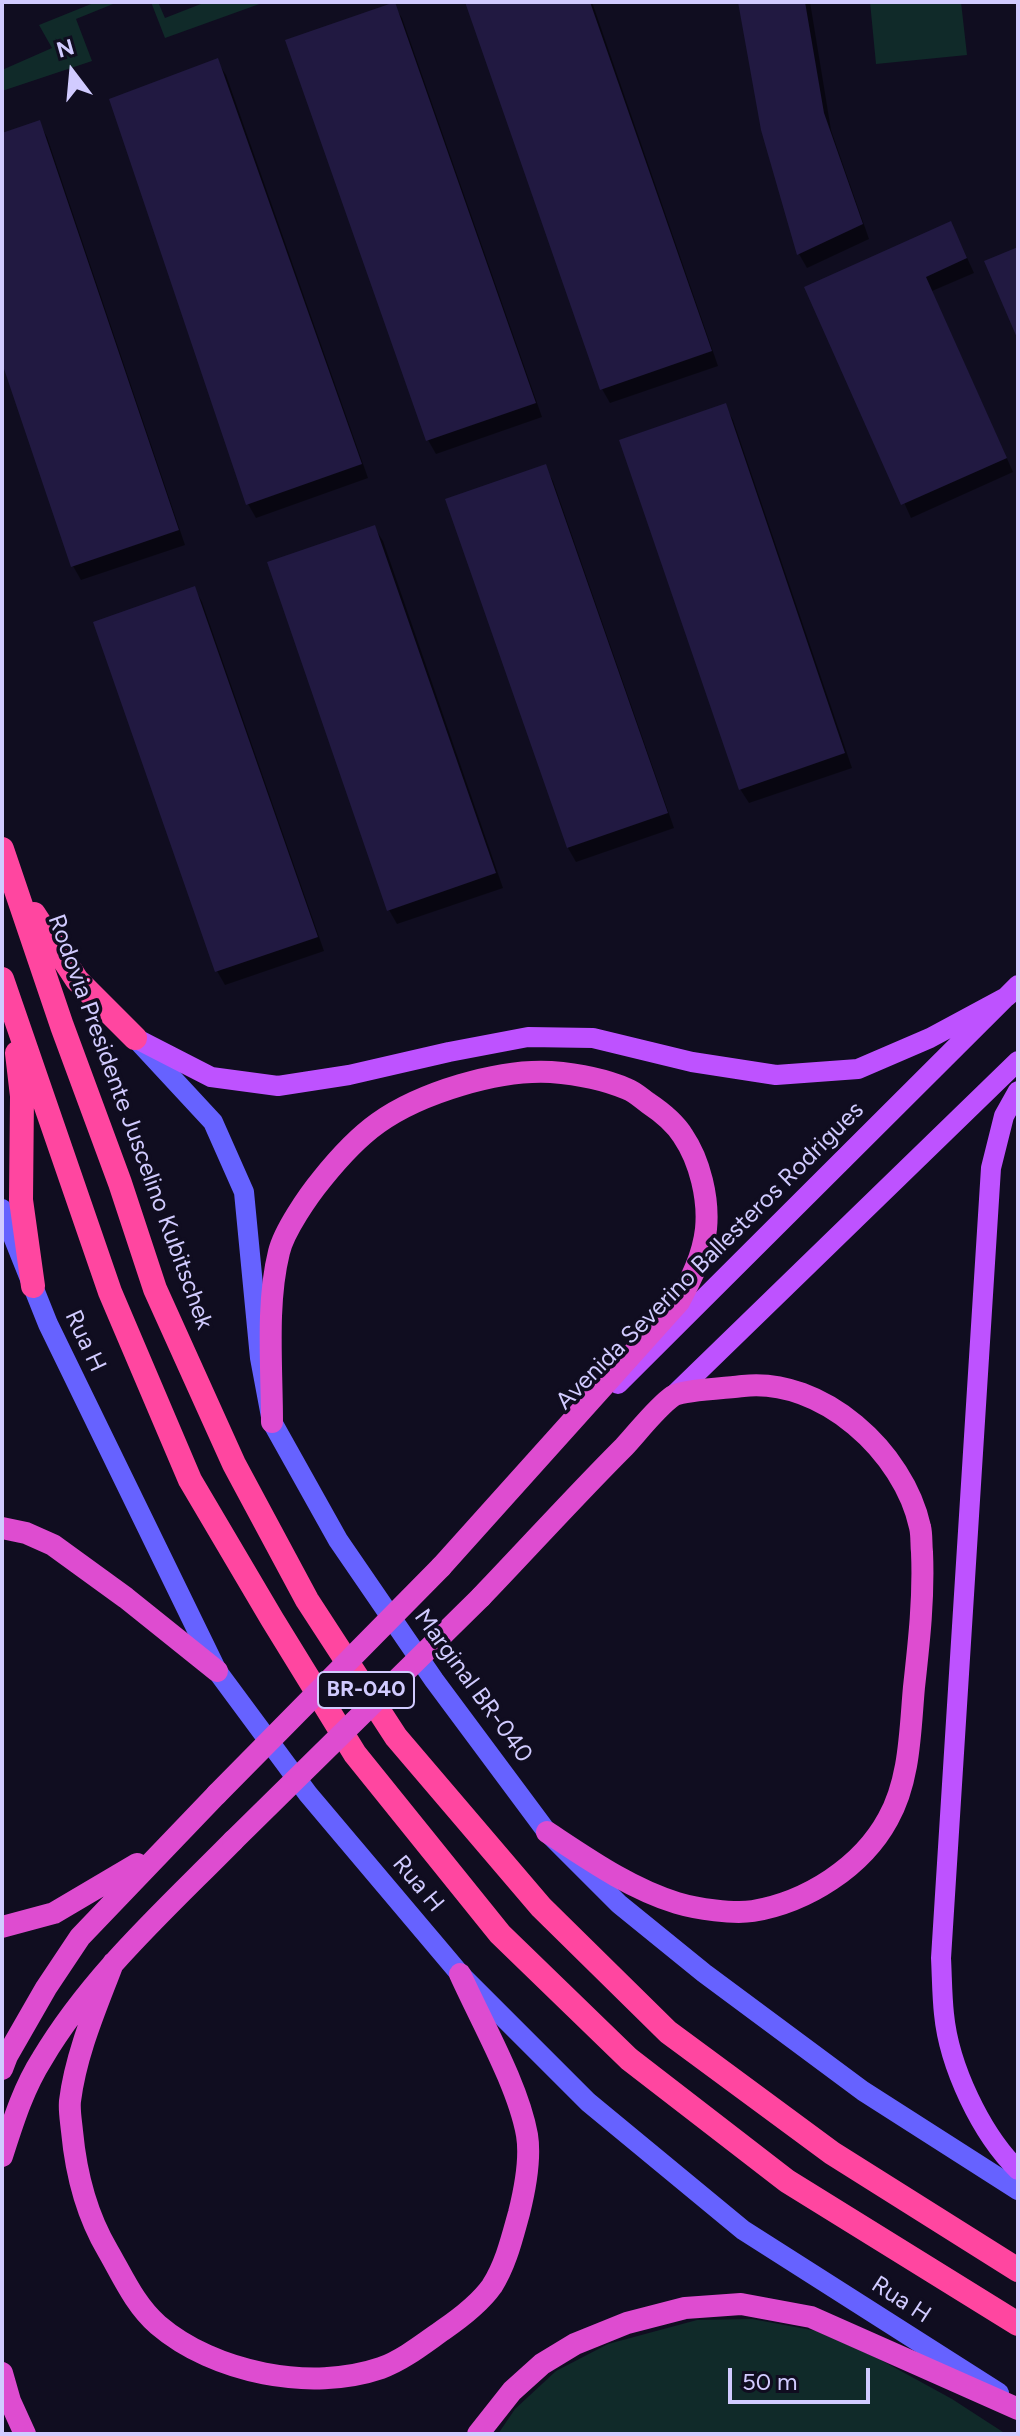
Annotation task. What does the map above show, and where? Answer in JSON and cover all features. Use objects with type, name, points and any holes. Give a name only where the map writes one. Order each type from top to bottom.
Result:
[{"type":"highway","name":"Rodovia Presidente Juscelino Kubitschek","points":[[2,849],[155,1289],[234,1464],[307,1600],[396,1737],[541,1907],[668,2032],[832,2153],[1018,2270]]},
{"type":"highway","points":[[15,885],[77,980],[135,1038]]},
{"type":"highway","name":"BR-040","points":[[2,979],[110,1292],[190,1480],[355,1754],[500,1934],[629,2059],[787,2181],[1018,2324]]},
{"type":"highway","points":[[12,1007],[22,1096],[21,1200],[33,1286]]},
{"type":"highway","points":[[272,1422],[273,1304],[280,1250],[307,1198],[337,1159],[378,1123],[431,1096],[506,1076],[549,1072],[588,1077],[629,1090],[657,1109],[683,1135],[704,1189],[706,1228],[697,1268],[679,1302],[519,1482]]},
{"type":"highway","points":[[2,2156],[17,2109],[41,2060],[113,1963],[481,1597],[675,1394],[752,1385],[779,1387],[810,1395],[845,1415],[887,1458],[909,1495],[921,1527],[922,1611],[908,1757],[889,1818],[868,1849],[822,1885],[788,1901],[752,1911],[713,1909],[677,1903],[622,1880],[547,1832]]},
{"type":"highway","name":"Avenida Severino Ballesteros Rodrigues","points":[[161,1850],[441,1567],[519,1482]]},
{"type":"highway","points":[[2,1528],[26,1533],[53,1545],[126,1598],[217,1671]]},
{"type":"highway","points":[[2,1927],[54,1913],[161,1850]]},
{"type":"highway","points":[[2,2069],[46,1988],[80,1937],[161,1850]]},
{"type":"highway","points":[[113,1963],[78,2058],[69,2104],[82,2192],[97,2233],[139,2307],[160,2327],[199,2351],[240,2369],[283,2377],[338,2377],[381,2368],[414,2351],[456,2321],[491,2287],[509,2251],[526,2185],[527,2137],[515,2094],[460,1974]]},
{"type":"highway","points":[[478,2434],[512,2391],[542,2364],[575,2344],[627,2323],[685,2308],[741,2304],[811,2317],[1018,2407]]},
{"type":"highway","points":[[2,2373],[25,2434]]},
{"type":"main road","points":[[135,1038],[211,1077],[278,1086],[349,1075],[528,1037],[593,1038],[692,1062],[776,1075],[858,1069],[930,1038],[1013,991]]},
{"type":"main road","name":"Avenida Severino Ballesteros Rodrigues","points":[[519,1482],[1013,991]]},
{"type":"main road","name":"Marginal BR-040","points":[[135,1038],[213,1122],[244,1192],[260,1358],[272,1422],[338,1540],[434,1680],[547,1832],[619,1904],[704,1973],[863,2091],[1018,2190]]},
{"type":"main road","points":[[675,1394],[1018,1061]]},
{"type":"main road","points":[[1018,1091],[1004,1116],[991,1168],[941,1958],[944,2016],[950,2046],[979,2119],[1018,2170]]},
{"type":"main road","name":"Rua H","points":[[2,1209],[54,1338],[217,1671],[308,1794],[460,1974],[588,2102],[743,2230],[1018,2407]]},
{"type":"green space","points":[[96,2],[118,2],[76,19],[92,61],[2,91],[2,70],[52,48],[39,25]]},
{"type":"green space","points":[[151,2],[158,2],[165,18],[206,2],[265,2],[165,38]]},
{"type":"green space","points":[[870,2],[961,2],[967,55],[876,64]]},
{"type":"green space","points":[[752,2319],[817,2331],[879,2359],[952,2399],[1006,2434],[498,2434],[515,2409],[556,2371],[608,2344],[697,2320]]},
{"type":"building","points":[[395,2],[536,403],[426,441],[285,40]]},
{"type":"building","points":[[465,2],[590,2],[712,351],[600,390]]},
{"type":"building","points":[[738,2],[805,2],[824,113],[863,224],[797,255],[761,130]]},
{"type":"building","points":[[218,58],[362,464],[246,505],[109,99]]},
{"type":"building","points":[[40,120],[179,530],[71,567],[2,363],[2,133]]},
{"type":"building","points":[[951,221],[967,258],[926,277],[1007,458],[901,505],[804,287]]},
{"type":"building","points":[[1018,247],[1018,340],[984,261]]},
{"type":"building","points":[[726,403],[845,753],[739,790],[619,440]]},
{"type":"building","points":[[546,464],[668,813],[567,848],[445,499]]},
{"type":"building","points":[[375,525],[496,873],[387,911],[267,562]]},
{"type":"building","points":[[195,586],[318,937],[215,972],[93,622]]}]
